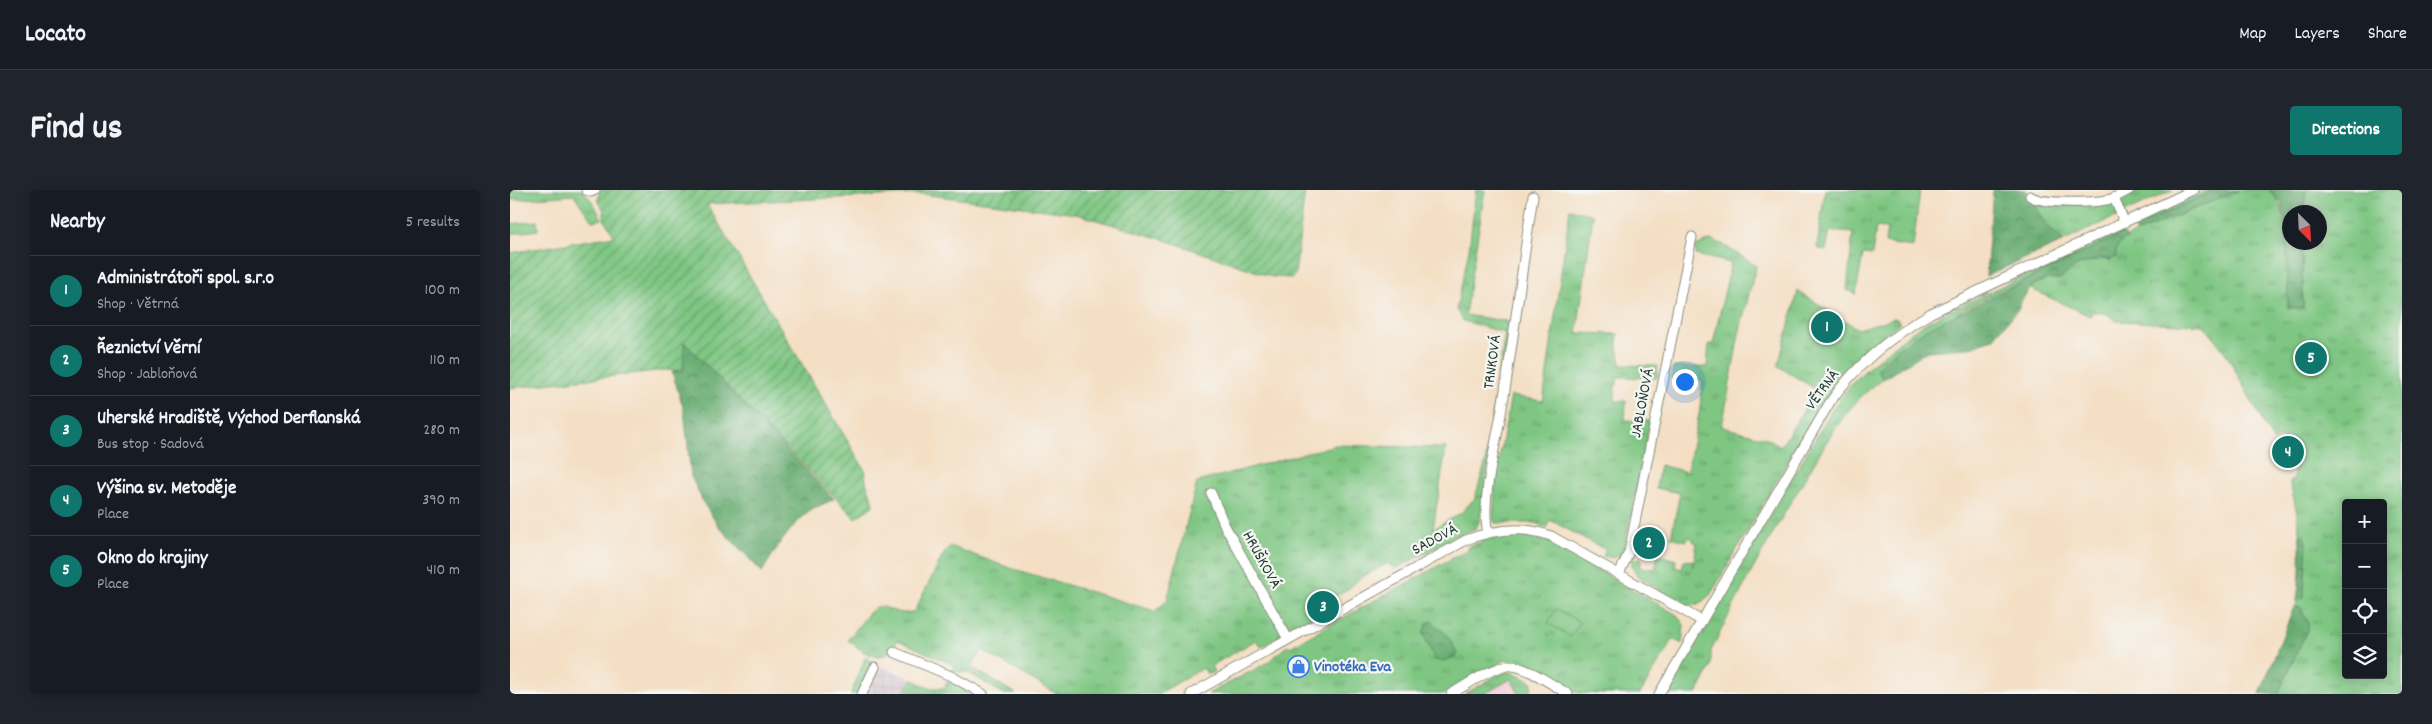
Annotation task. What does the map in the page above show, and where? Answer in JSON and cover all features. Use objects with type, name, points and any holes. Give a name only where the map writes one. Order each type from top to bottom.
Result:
[{"type":"street","points":[[2030,196],[2035,200],[2044,201],[2103,201],[2114,198],[2129,190]]},
{"type":"street","name":"VĚTRNÁ","points":[[1659,694],[1830,402],[1841,387],[1872,355],[1907,327],[1931,313],[2193,190]]},
{"type":"street","name":"TRNKOVÁ","points":[[1488,532],[1485,519],[1488,493],[1533,196]]},
{"type":"street","points":[[2114,198],[2124,221]]},
{"type":"street","name":"JABLOŇOVÁ","points":[[1620,574],[1629,552],[1692,237]]},
{"type":"street","name":"HRUŠKOVÁ","points":[[1211,493],[1225,526],[1288,639]]},
{"type":"street","name":"SADOVÁ","points":[[1191,694],[1466,540],[1488,532],[1522,529],[1545,533],[1702,621]]},
{"type":"street","points":[[894,652],[951,676],[983,694]]},
{"type":"street","points":[[1451,694],[1494,670],[1511,665],[1522,668],[1568,694]]},
{"type":"street","points":[[862,694],[875,667]]},
{"type":"shaded area","points":[[880,666],[912,679],[903,694],[866,694]]},
{"type":"shaded area","points":[[1511,679],[1519,694],[1484,694]]},
{"type":"green space","points":[[510,190],[582,190],[592,201],[602,219],[592,221],[574,195],[510,200]]},
{"type":"green space","points":[[600,190],[1305,190],[1295,275],[1291,278],[1272,277],[1162,239],[1076,214],[922,194],[707,204],[866,472],[865,476],[873,506],[855,518],[684,342],[683,371],[665,370],[510,388],[510,253],[614,236],[604,219],[604,211],[598,200]]},
{"type":"green space","points":[[1476,190],[1485,190],[1465,315],[1512,322],[1507,339],[1480,520],[1476,528],[1399,567],[1395,568],[1388,563],[1360,578],[1347,590],[1320,604],[1316,610],[1317,612],[1301,625],[1261,647],[1256,640],[1211,666],[1214,672],[1208,675],[1203,668],[1158,694],[1057,694],[982,650],[971,667],[1016,694],[1004,694],[967,672],[952,672],[954,665],[898,640],[890,652],[877,656],[866,653],[848,640],[868,614],[876,607],[885,607],[901,613],[914,612],[943,555],[950,546],[1007,567],[1155,611],[1167,601],[1197,482],[1336,445],[1446,448],[1433,529],[1461,513],[1475,498],[1485,464],[1505,333],[1463,321],[1456,310],[1469,250]]},
{"type":"green space","points":[[1825,190],[1920,190],[1913,247],[1885,243],[1887,228],[1876,227],[1872,255],[1863,254],[1856,294],[1847,290],[1853,233],[1830,231],[1826,251],[1817,248]]},
{"type":"green space","points":[[1993,190],[2026,190],[2045,224],[2064,241],[1986,276]]},
{"type":"green space","points":[[2146,190],[2173,190],[2064,241],[2045,224],[2034,205],[2108,204],[2128,194]]},
{"type":"green space","points":[[2206,190],[2215,190],[2133,228],[2134,224]]},
{"type":"green space","points":[[2215,190],[2239,190],[2136,233],[2133,228]]},
{"type":"green space","points":[[2239,190],[2269,190],[2278,201],[2282,211],[2282,250],[2289,250],[2288,307],[2303,308],[2302,250],[2327,250],[2327,205],[2304,205],[2306,190],[2402,190],[2402,694],[2278,694],[2308,628],[2308,623],[2300,607],[2296,607],[2300,575],[2300,544],[2297,512],[2289,481],[2294,480],[2295,439],[2277,438],[2273,441],[2227,355],[2200,320],[2203,325],[2115,321],[2111,316],[2102,313],[2092,312],[2090,316],[2031,289],[2033,285],[2082,264],[2092,261],[2111,260],[2120,241]]},
{"type":"green space","points":[[2269,190],[2306,190],[2304,205],[2282,206]]},
{"type":"green space","points":[[1570,209],[1593,215],[1577,333],[1618,334],[1617,341],[1621,365],[1658,366],[1657,378],[1617,377],[1617,385],[1615,385],[1615,401],[1626,401],[1625,420],[1650,421],[1623,553],[1614,558],[1603,556],[1606,550],[1550,520],[1546,528],[1536,523],[1495,523],[1493,519],[1495,481],[1511,396],[1543,401]]},
{"type":"green space","points":[[537,221],[538,230],[510,234],[510,224]]},
{"type":"green space","points":[[2119,230],[2123,233],[1965,308],[1877,368],[1883,379],[1857,401],[1836,428],[1765,547],[1711,651],[1711,666],[1697,694],[1667,694],[1831,411],[1852,383],[1914,330],[1933,319]]},
{"type":"green space","points":[[2123,233],[2127,238],[2118,246],[2116,257],[2111,260],[2100,258],[2076,266],[2060,279],[2046,279],[2033,285],[2021,301],[2020,307],[1993,339],[1967,348],[1927,351],[1883,379],[1877,369],[1895,351],[1926,329]]},
{"type":"green space","points":[[1711,240],[1722,244],[1756,266],[1739,334],[1722,427],[1766,438],[1781,446],[1817,390],[1778,366],[1798,291],[1858,329],[1895,318],[1901,322],[1860,354],[1838,377],[1840,379],[1792,454],[1711,594],[1698,605],[1683,605],[1637,575],[1632,566],[1632,558],[1642,559],[1640,567],[1655,569],[1658,555],[1676,560],[1675,567],[1682,569],[1684,560],[1693,561],[1693,568],[1697,543],[1689,537],[1686,541],[1671,537],[1680,493],[1656,488],[1660,465],[1687,472],[1700,409],[1702,380],[1671,379],[1673,367],[1707,367],[1709,344],[1713,344],[1731,263],[1696,255],[1697,251],[1693,250],[1695,246]]},
{"type":"green space","points":[[2287,250],[2302,250],[2303,308],[2288,308]]},
{"type":"green space","points":[[684,342],[834,499],[813,509],[798,522],[778,546],[762,572],[720,528],[704,504],[691,476],[684,410],[672,372],[683,371]]},
{"type":"green space","points":[[1502,535],[1529,536],[1552,543],[1677,615],[1684,625],[1682,644],[1673,639],[1640,694],[1578,693],[1560,685],[1525,664],[1506,660],[1443,694],[1208,694],[1267,663],[1288,645],[1290,647],[1469,549],[1469,546]]},
{"type":"green space","points":[[2300,536],[2304,536],[2307,540],[2304,597],[2297,601],[2301,572]]},
{"type":"green space","points":[[2294,607],[2300,607],[2308,623],[2308,628],[2278,694],[2260,694]]},
{"type":"green space","points":[[1556,609],[1580,622],[1571,637],[1548,623]]},
{"type":"green space","points":[[1431,621],[1447,635],[1457,653],[1456,657],[1442,661],[1435,660],[1423,633],[1427,624]]},
{"type":"green space","points":[[865,658],[873,661],[874,664],[859,694],[851,694]]},
{"type":"green space","points":[[1507,672],[1515,673],[1532,682],[1531,694],[1519,694],[1511,679],[1484,694],[1465,694],[1498,675]]},
{"type":"green space","points":[[912,679],[929,688],[944,688],[947,682],[954,682],[974,694],[904,694]]},
{"type":"place","name":"Administrátoři spol. s.r.o","points":[[1827,327]]},
{"type":"place","name":"Okno do krajiny","points":[[2311,358]]},
{"type":"place","name":"Výšina sv. Metoděje","points":[[2288,452]]},
{"type":"place","name":"Řeznictví Věrní","points":[[1649,543]]},
{"type":"place","name":"Uherské Hradiště, Východ Derflanská","points":[[1323,607]]},
{"type":"place","name":"Vinotéka Eva","points":[[1298,667]]}]
